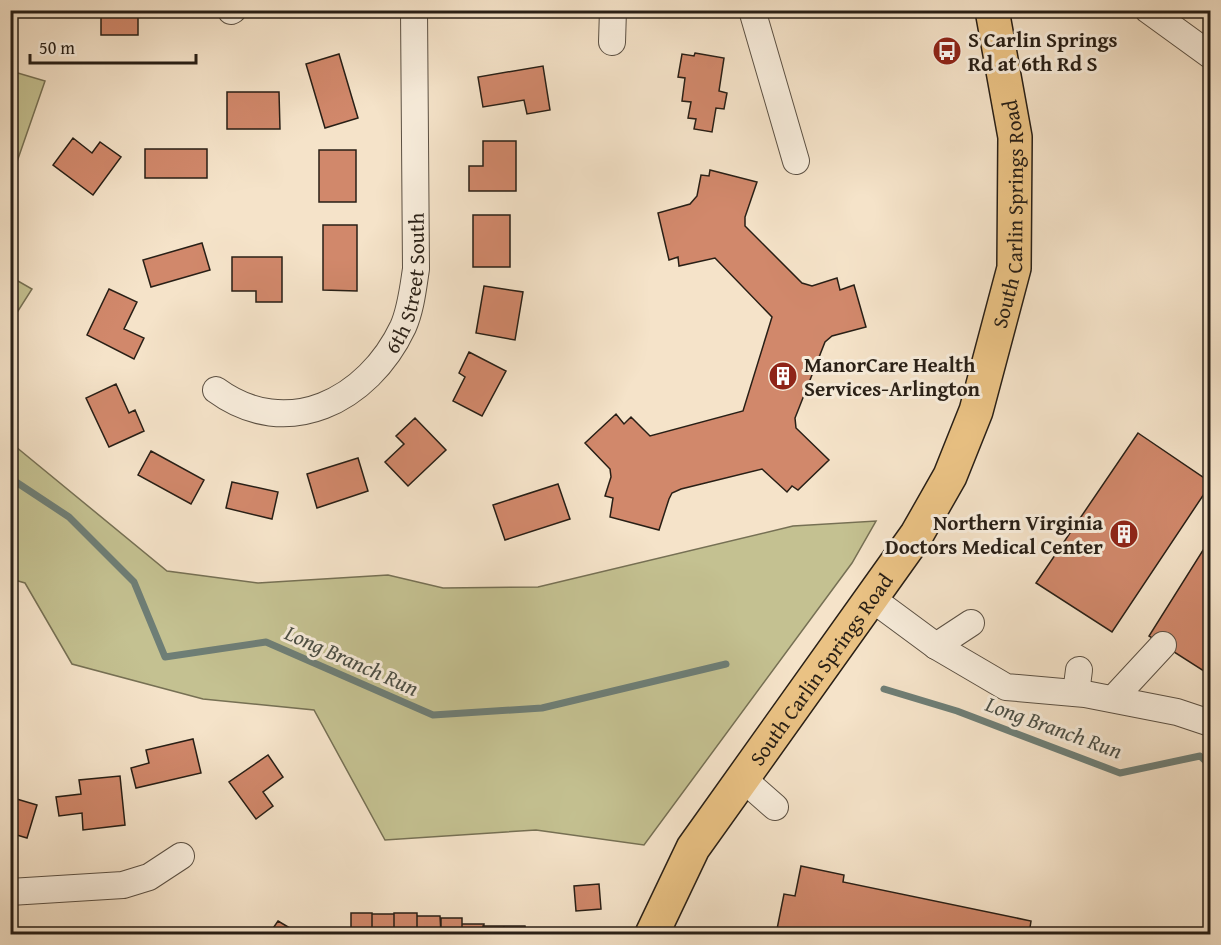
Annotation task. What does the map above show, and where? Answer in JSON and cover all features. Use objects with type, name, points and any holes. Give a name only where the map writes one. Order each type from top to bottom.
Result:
[{"type":"main road","name":"South Carlin Springs Road","points":[[652,934],[693,848],[917,534],[950,476],[976,411],[1014,268],[1014,137],[992,10]]},
{"type":"street","name":"6th Street South","points":[[216,390],[251,409],[273,414],[298,414],[323,407],[345,395],[366,378],[387,353],[403,326],[411,300],[416,269],[414,10]]},
{"type":"street","points":[[612,42],[613,10]]},
{"type":"street","points":[[752,10],[796,161]]},
{"type":"street","points":[[1148,10],[1210,55]]},
{"type":"street","points":[[871,598],[936,646],[1006,687],[1078,681],[1113,699],[1177,712],[1210,723]]},
{"type":"street","points":[[936,646],[972,623]]},
{"type":"street","points":[[1113,699],[1163,645]]},
{"type":"street","points":[[742,778],[775,807]]},
{"type":"street","points":[[10,892],[123,885],[148,877],[181,856]]},
{"type":"shaded area","points":[[10,71],[45,81],[11,179]]},
{"type":"shaded area","points":[[11,277],[32,289],[11,322]]},
{"type":"shaded area","points":[[10,442],[167,571],[258,583],[388,575],[443,588],[538,587],[793,526],[876,521],[852,563],[644,845],[536,830],[385,840],[314,710],[203,699],[72,664],[25,583],[11,579]]},
{"type":"building","points":[[101,10],[138,10],[138,35],[101,35]]},
{"type":"building","points":[[695,53],[724,58],[719,91],[727,93],[724,109],[716,108],[712,132],[694,129],[696,119],[688,118],[691,102],[682,101],[685,78],[678,77],[682,54],[694,56]]},
{"type":"building","points":[[339,54],[358,118],[325,128],[306,64]]},
{"type":"building","points":[[543,66],[550,110],[527,114],[524,100],[483,107],[478,77]]},
{"type":"building","points":[[227,92],[279,92],[280,129],[227,129]]},
{"type":"building","points":[[73,138],[92,153],[100,142],[121,157],[93,195],[53,165]]},
{"type":"building","points":[[483,141],[516,141],[516,191],[469,191],[469,166],[483,166]]},
{"type":"building","points":[[145,149],[207,149],[207,178],[145,178]]},
{"type":"building","points":[[319,150],[356,150],[356,202],[319,202]]},
{"type":"building","name":"ManorCare Health Services-Arlington","points":[[710,170],[757,182],[745,217],[745,226],[802,283],[812,286],[837,278],[840,290],[854,285],[866,327],[832,336],[825,342],[795,418],[796,428],[829,460],[798,490],[792,486],[787,492],[762,469],[681,489],[672,493],[659,530],[610,517],[613,498],[605,496],[611,477],[610,469],[585,443],[616,414],[624,424],[631,417],[650,436],[743,411],[772,317],[715,258],[679,266],[678,257],[669,260],[658,213],[690,204],[697,196],[701,175],[709,176]]},
{"type":"building","points":[[473,215],[510,215],[510,267],[473,267]]},
{"type":"building","points":[[323,225],[357,225],[357,291],[323,290]]},
{"type":"building","points":[[202,243],[210,270],[151,287],[143,260]]},
{"type":"building","points":[[232,257],[282,257],[282,302],[256,302],[256,291],[232,291]]},
{"type":"building","points":[[484,286],[523,292],[515,340],[476,333]]},
{"type":"building","points":[[109,289],[137,302],[124,329],[144,338],[134,359],[87,335]]},
{"type":"building","points":[[469,352],[506,371],[482,416],[453,401],[465,377],[459,373]]},
{"type":"building","points":[[116,384],[129,413],[135,410],[144,431],[109,447],[86,398]]},
{"type":"building","points":[[415,418],[446,450],[408,486],[385,462],[404,444],[396,436]]},
{"type":"building","name":"Northern Virginia Doctors Medical Center","points":[[1138,433],[1210,482],[1210,485],[1112,632],[1036,583]]},
{"type":"building","points":[[151,451],[204,480],[191,504],[138,475]]},
{"type":"building","points":[[358,458],[368,491],[317,508],[307,474]]},
{"type":"building","points":[[232,482],[278,492],[272,519],[226,508]]},
{"type":"building","points":[[558,484],[570,519],[505,540],[493,505]]},
{"type":"building","points":[[1210,539],[1210,675],[1149,636]]},
{"type":"building","points":[[193,739],[201,773],[136,788],[131,768],[149,763],[146,750]]},
{"type":"building","points":[[268,755],[283,777],[263,792],[273,806],[256,819],[229,782]]},
{"type":"building","points":[[120,776],[125,825],[83,830],[82,813],[59,816],[56,797],[81,794],[79,780]]},
{"type":"building","points":[[10,797],[37,805],[27,838],[10,833]]},
{"type":"building","points":[[801,866],[844,875],[843,882],[1031,921],[1029,934],[776,934],[784,894],[795,896]]},
{"type":"building","points":[[599,884],[601,909],[576,911],[574,886]]},
{"type":"building","points":[[351,913],[372,913],[372,934],[351,934]]},
{"type":"building","points":[[394,913],[417,913],[417,934],[394,934]]},
{"type":"building","points":[[372,914],[394,914],[394,934],[372,934]]},
{"type":"building","points":[[417,916],[440,916],[441,934],[417,934]]},
{"type":"building","points":[[441,918],[462,918],[462,934],[441,934]]},
{"type":"building","points":[[278,921],[300,934],[269,934]]},
{"type":"building","points":[[462,924],[484,924],[483,934],[462,934]]},
{"type":"building","points":[[483,926],[504,926],[504,934],[483,934]]},
{"type":"building","points":[[504,926],[525,926],[526,934],[504,934]]},
{"type":"building","points":[[549,929],[571,929],[571,934],[549,934]]},
{"type":"waterway","name":"Long Branch Run","points":[[10,478],[69,517],[134,582],[165,657],[266,642],[433,715],[542,708],[726,664]]},
{"type":"waterway","name":"Long Branch Run","points":[[884,689],[957,711],[1120,773],[1200,756],[1210,765]]},
{"type":"place","name":"S Carlin Springs Rd at 6th Rd S","points":[[947,51]]},
{"type":"place","name":"ManorCare Health Services-Arlington","points":[[783,376]]},
{"type":"place","name":"Northern Virginia Doctors Medical Center","points":[[1124,534]]}]
